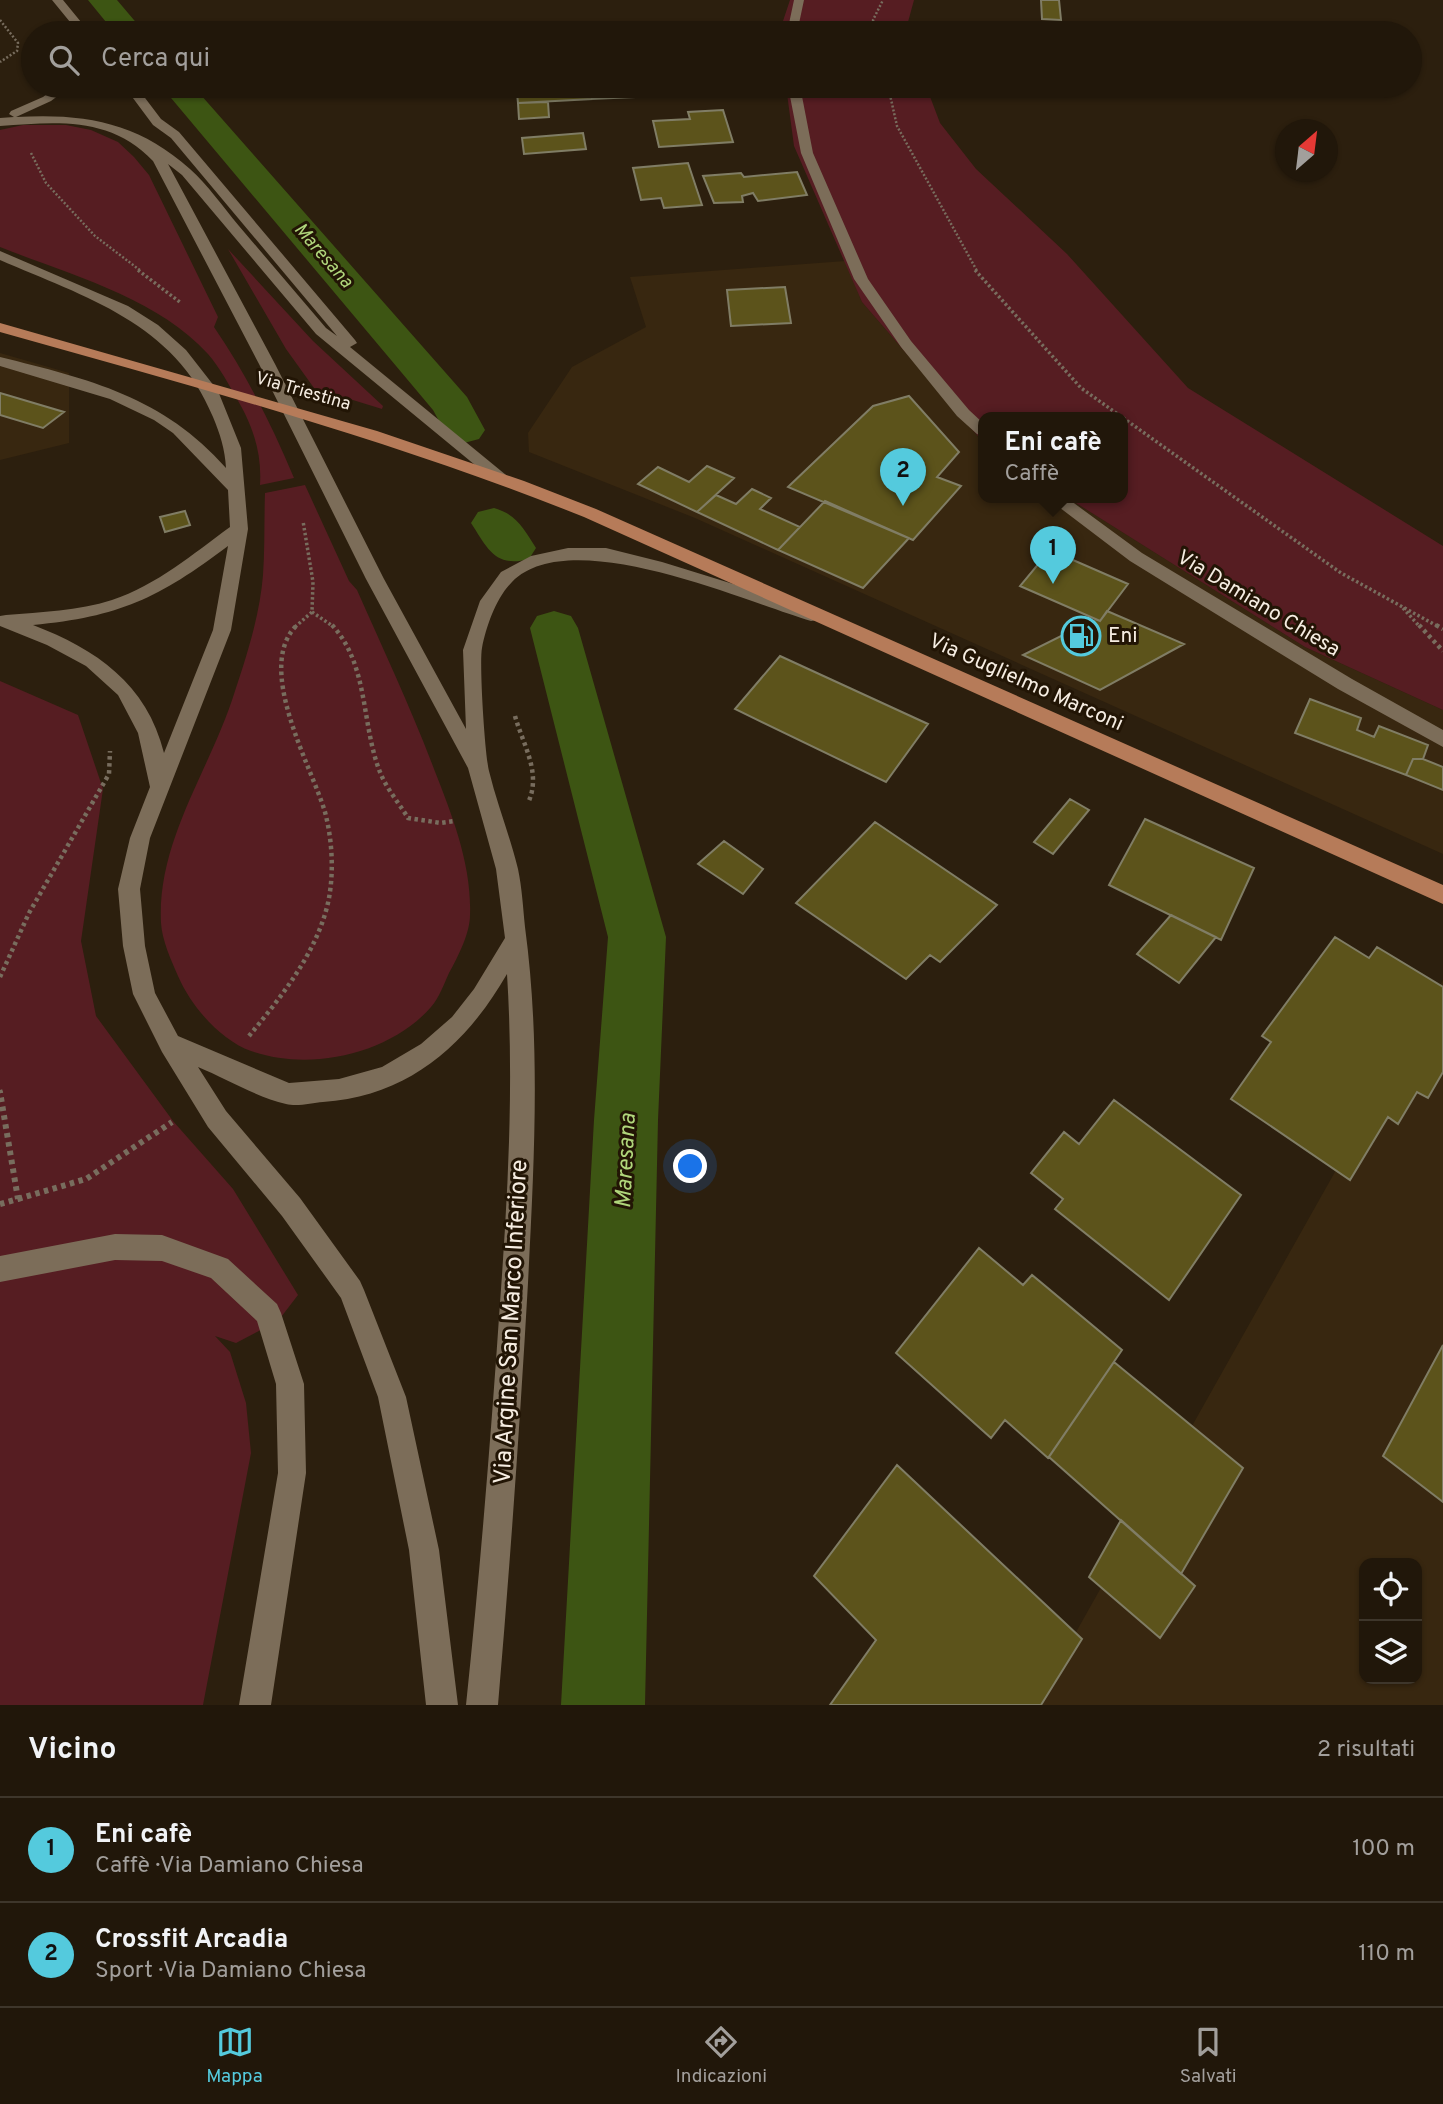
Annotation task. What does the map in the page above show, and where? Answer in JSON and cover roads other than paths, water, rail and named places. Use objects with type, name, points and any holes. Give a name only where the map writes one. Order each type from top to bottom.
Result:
[{"type":"main road","name":"Via Triestina","points":[[0,327],[368,431],[498,475],[590,513]]},
{"type":"main road","name":"Via Guglielmo Marconi","points":[[590,513],[1443,895]]},
{"type":"street","points":[[57,0],[73,21]]},
{"type":"street","points":[[795,21],[799,0]]},
{"type":"street","points":[[0,121],[46,98]]},
{"type":"street","points":[[139,98],[157,122],[175,135],[383,382]]},
{"type":"street","points":[[796,98],[807,153],[861,279],[906,344],[963,413],[978,426]]},
{"type":"street","points":[[0,121],[61,118],[115,129],[139,139],[158,155],[186,172],[321,331],[498,475]]},
{"type":"street","points":[[157,122],[158,155],[398,623],[478,768]]},
{"type":"street","points":[[0,255],[123,309],[153,328],[181,353],[210,391],[233,448],[239,529],[222,630],[140,838],[129,889],[134,946],[145,994],[170,1044],[217,1119],[291,1207],[351,1290],[395,1410],[424,1550],[442,1705]]},
{"type":"street","points":[[0,361],[107,392],[136,404],[180,430],[235,488]]},
{"type":"street","name":"Via Damiano Chiesa","points":[[1062,503],[1136,556],[1345,684],[1443,739]]},
{"type":"street","points":[[3,621],[63,616],[115,605],[169,580],[239,529]]},
{"type":"street","points":[[478,768],[472,650],[489,601],[507,576],[537,560],[568,554],[606,554],[656,566],[830,621]]},
{"type":"street","points":[[3,621],[72,648],[106,670],[126,689],[148,733],[160,786]]},
{"type":"street","name":"Via Argine San Marco Inferiore","points":[[478,768],[507,869],[516,939],[524,1052],[520,1196],[503,1478],[482,1705]]},
{"type":"street","points":[[170,1044],[288,1094],[339,1090],[387,1077],[429,1052],[460,1024],[482,996],[516,939]]},
{"type":"street","points":[[0,1269],[115,1247],[162,1248],[219,1268],[268,1313],[290,1384],[292,1473],[255,1705]]},
{"type":"waterway","name":"Maresana","points":[[102,0],[120,21]]},
{"type":"waterway","name":"Maresana","points":[[186,98],[452,406],[464,430]]},
{"type":"waterway","name":"Maresana","points":[[494,523],[513,548]]},
{"type":"waterway","name":"Maresana","points":[[554,628],[637,937],[626,1120],[603,1705]]},
{"type":"place","name":"Crossfit Arcadia","points":[[903,506]]},
{"type":"place","name":"Eni cafè","points":[[1053,584]]},
{"type":"place","name":"Eni","points":[[1081,636]]}]
